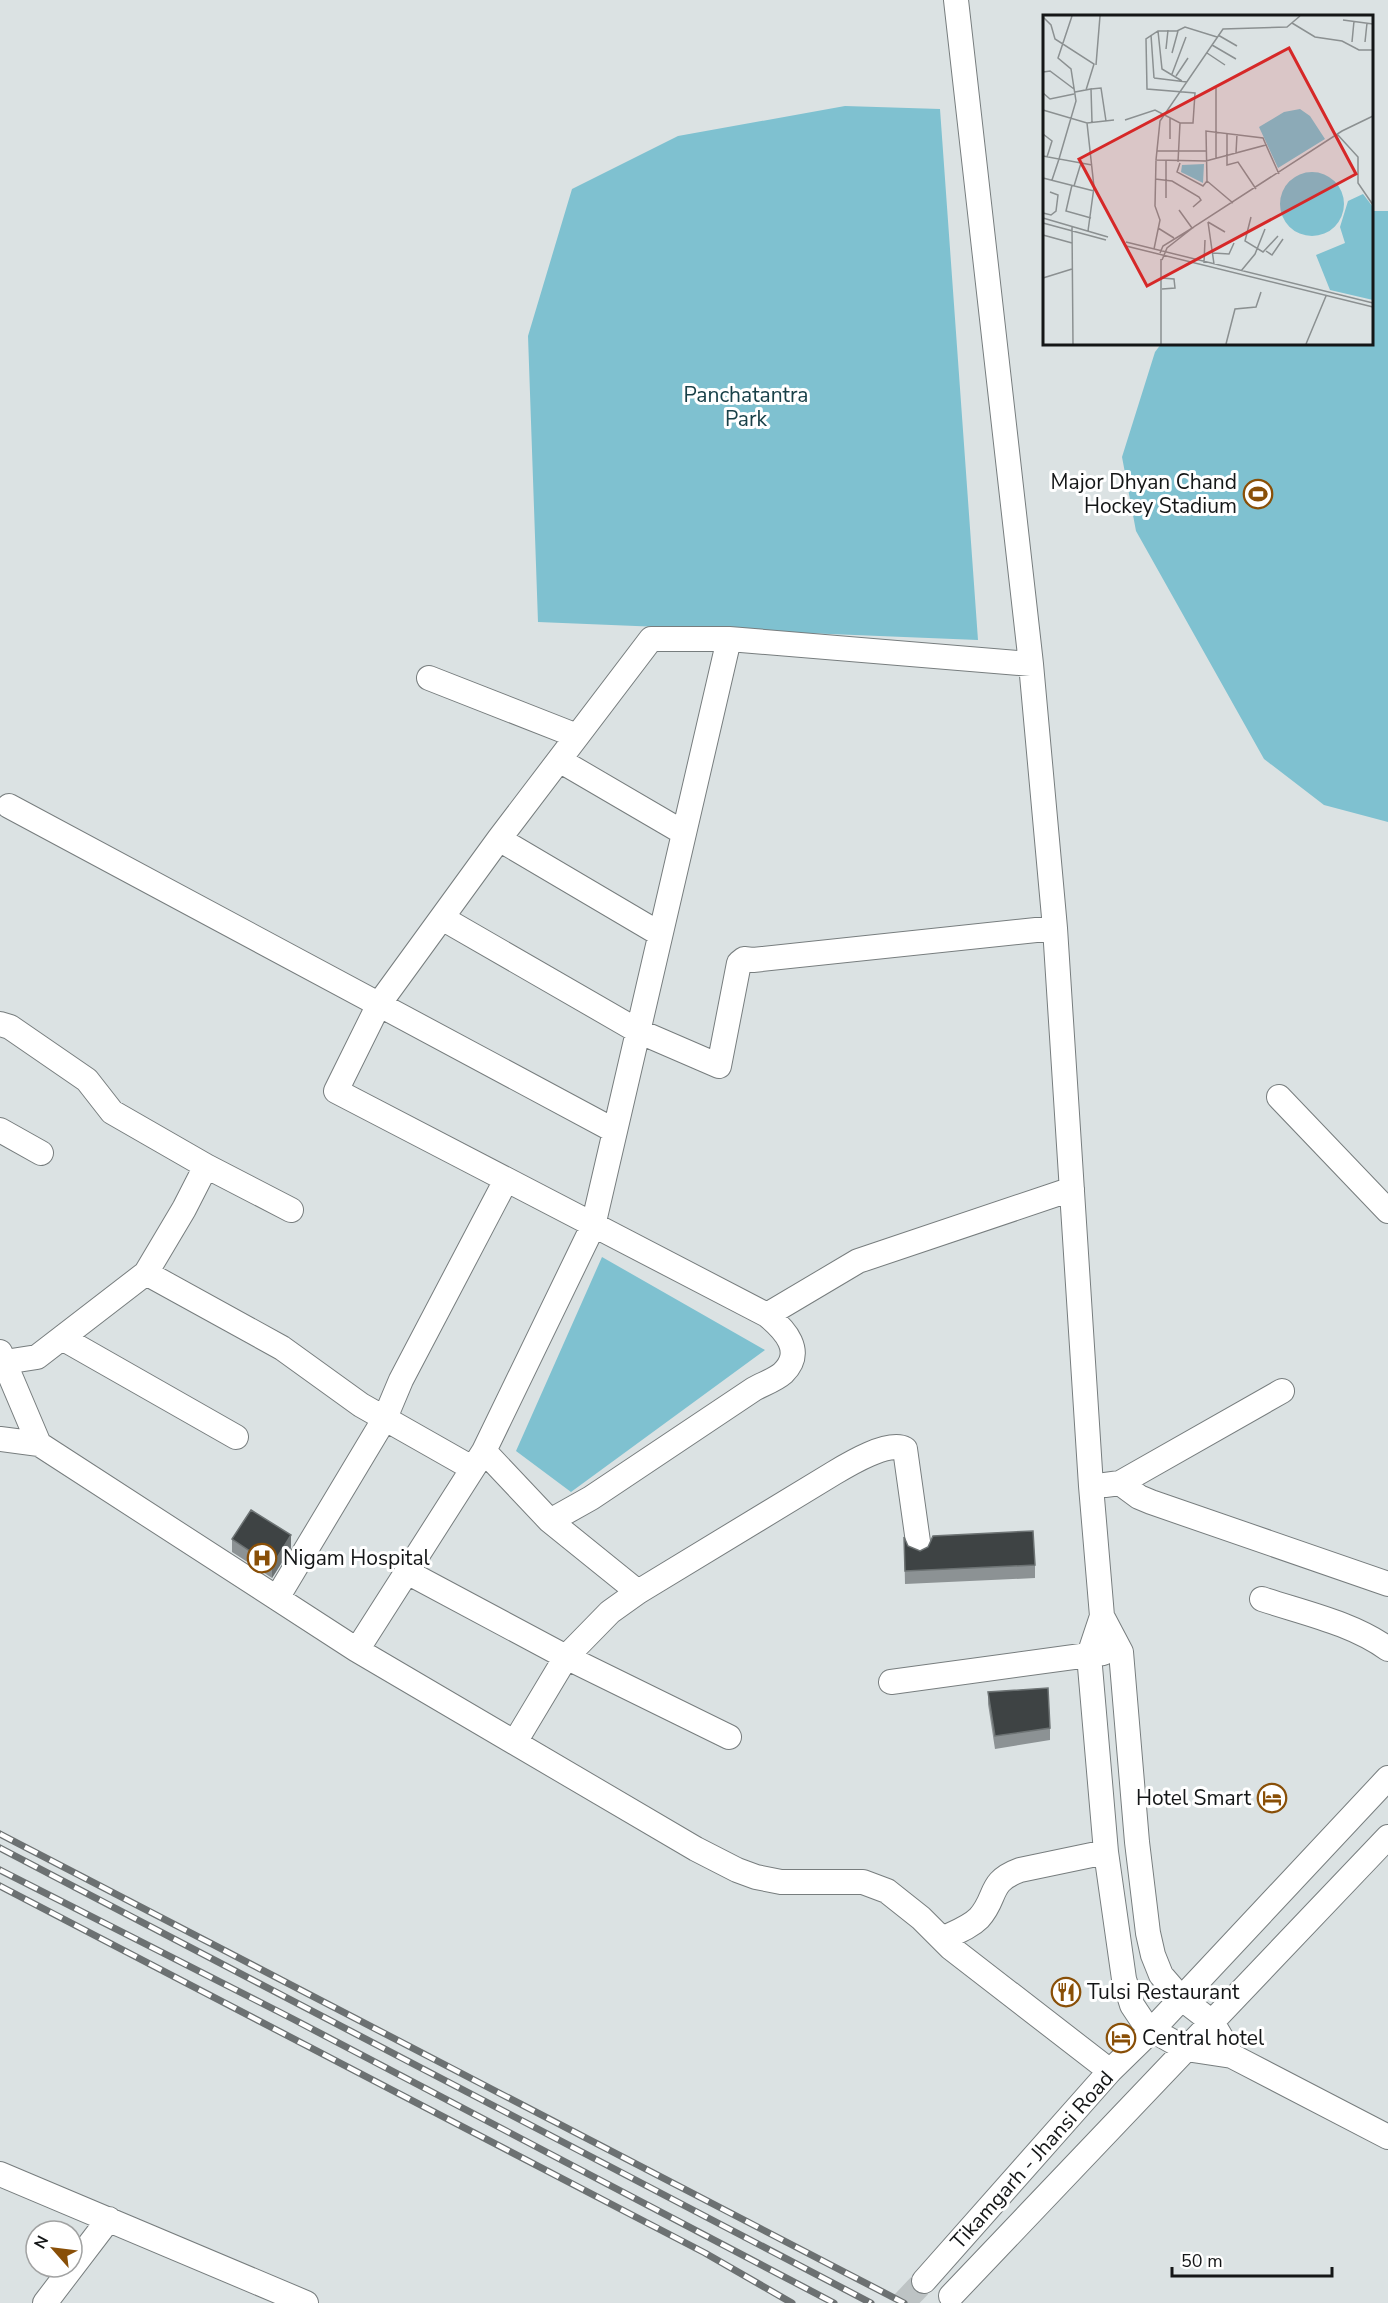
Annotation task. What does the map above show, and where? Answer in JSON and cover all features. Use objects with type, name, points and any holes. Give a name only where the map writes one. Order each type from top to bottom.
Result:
[{"type":"street","points":[[956,0],[1031,664],[1055,928],[1091,1486],[1102,1616],[1121,1652],[1137,1842],[1148,1934],[1153,1955],[1161,1975],[1181,1998],[1212,2022],[1232,2056]]},
{"type":"street","points":[[550,1521],[591,1498],[754,1389],[781,1374],[790,1363],[793,1351],[784,1329],[767,1315],[336,1090],[379,1004],[499,839],[651,639],[729,639],[1031,664]]},
{"type":"street","points":[[357,1650],[478,1460],[593,1226],[729,639]]},
{"type":"street","points":[[429,678],[577,736]]},
{"type":"street","points":[[559,760],[684,833]]},
{"type":"street","points":[[9,806],[615,1131]]},
{"type":"street","points":[[499,839],[660,934]]},
{"type":"street","points":[[442,918],[638,1031],[719,1066],[739,963],[744,959],[753,960],[1055,928]]},
{"type":"street","points":[[0,1024],[10,1027],[87,1080],[112,1112],[206,1166],[291,1210]]},
{"type":"street","points":[[1279,1097],[1388,1211]]},
{"type":"street","points":[[0,1130],[41,1153]]},
{"type":"street","points":[[39,1444],[2,1360],[38,1357],[147,1273],[206,1166]]},
{"type":"street","points":[[278,1598],[385,1418],[401,1380],[506,1180]]},
{"type":"street","points":[[767,1315],[858,1261],[1072,1189]]},
{"type":"street","points":[[147,1273],[282,1348],[361,1405],[478,1460],[638,1592]]},
{"type":"street","points":[[62,1338],[236,1437]]},
{"type":"street","points":[[1091,1486],[1120,1483],[1282,1391]]},
{"type":"street","points":[[0,1439],[39,1444],[357,1650],[696,1849],[737,1870],[781,1882],[863,1882],[887,1891],[942,1939],[1110,2071]]},
{"type":"street","points":[[514,1742],[566,1657],[610,1611],[852,1462],[868,1455],[904,1448],[920,1549]]},
{"type":"street","points":[[1120,1483],[1139,1497],[1151,1502],[1388,1584]]},
{"type":"street","points":[[407,1572],[566,1657],[729,1737]]},
{"type":"street","points":[[1262,1599],[1335,1622],[1377,1640],[1388,1649]]},
{"type":"street","points":[[1102,1616],[1089,1655],[1106,1852],[1124,1979],[1132,2005],[1152,2030],[1186,2049],[1232,2056],[1388,2137]]},
{"type":"street","points":[[891,1682],[1121,1652]]},
{"type":"street","name":"Tikamgarh - Jhansi Road","points":[[924,2281],[1110,2071],[1152,2030],[1388,1778]]},
{"type":"street","name":"Tikamgarh - Jhansi Road","points":[[951,2296],[1388,1837]]},
{"type":"street","points":[[942,1939],[969,1925],[980,1916],[998,1882],[1007,1875],[1106,1852]]},
{"type":"street","points":[[0,2174],[306,2303]]},
{"type":"street","points":[[45,2303],[109,2219]]},
{"type":"green space","name":"Panchatantra Park","points":[[845,106],[940,109],[978,640],[538,622],[528,336],[572,189],[678,136]]},
{"type":"green space","name":"Major Dhyan Chand Hockey Stadium","points":[[1373,211],[1388,211],[1388,822],[1324,805],[1264,759],[1136,531],[1122,457],[1155,352],[1160,345],[1373,345]]},
{"type":"green space","points":[[602,1257],[765,1350],[571,1492],[516,1451]]},
{"type":"building","points":[[251,1510],[291,1535],[272,1566],[232,1539]]},
{"type":"building","points":[[1033,1531],[1035,1565],[905,1571],[904,1537],[908,1546],[920,1551],[928,1547],[933,1536]]},
{"type":"building","points":[[1048,1688],[1050,1728],[995,1736],[988,1692]]},
{"type":"tunnel","points":[[903,2303],[924,2281]]},
{"type":"railway","points":[[0,1834],[904,2303]]},
{"type":"railway","points":[[0,1848],[871,2303]]},
{"type":"railway","points":[[0,1870],[293,2019],[834,2303]]},
{"type":"railway","points":[[0,1886],[705,2253],[792,2303]]},
{"type":"place","name":"Major Dhyan Chand Hockey Stadium","points":[[1258,494]]},
{"type":"place","name":"Nigam Hospital","points":[[262,1558]]},
{"type":"place","name":"Hotel Smart","points":[[1272,1798]]},
{"type":"place","name":"Tulsi Restaurant","points":[[1066,1992]]},
{"type":"place","name":"Central hotel","points":[[1121,2038]]}]
